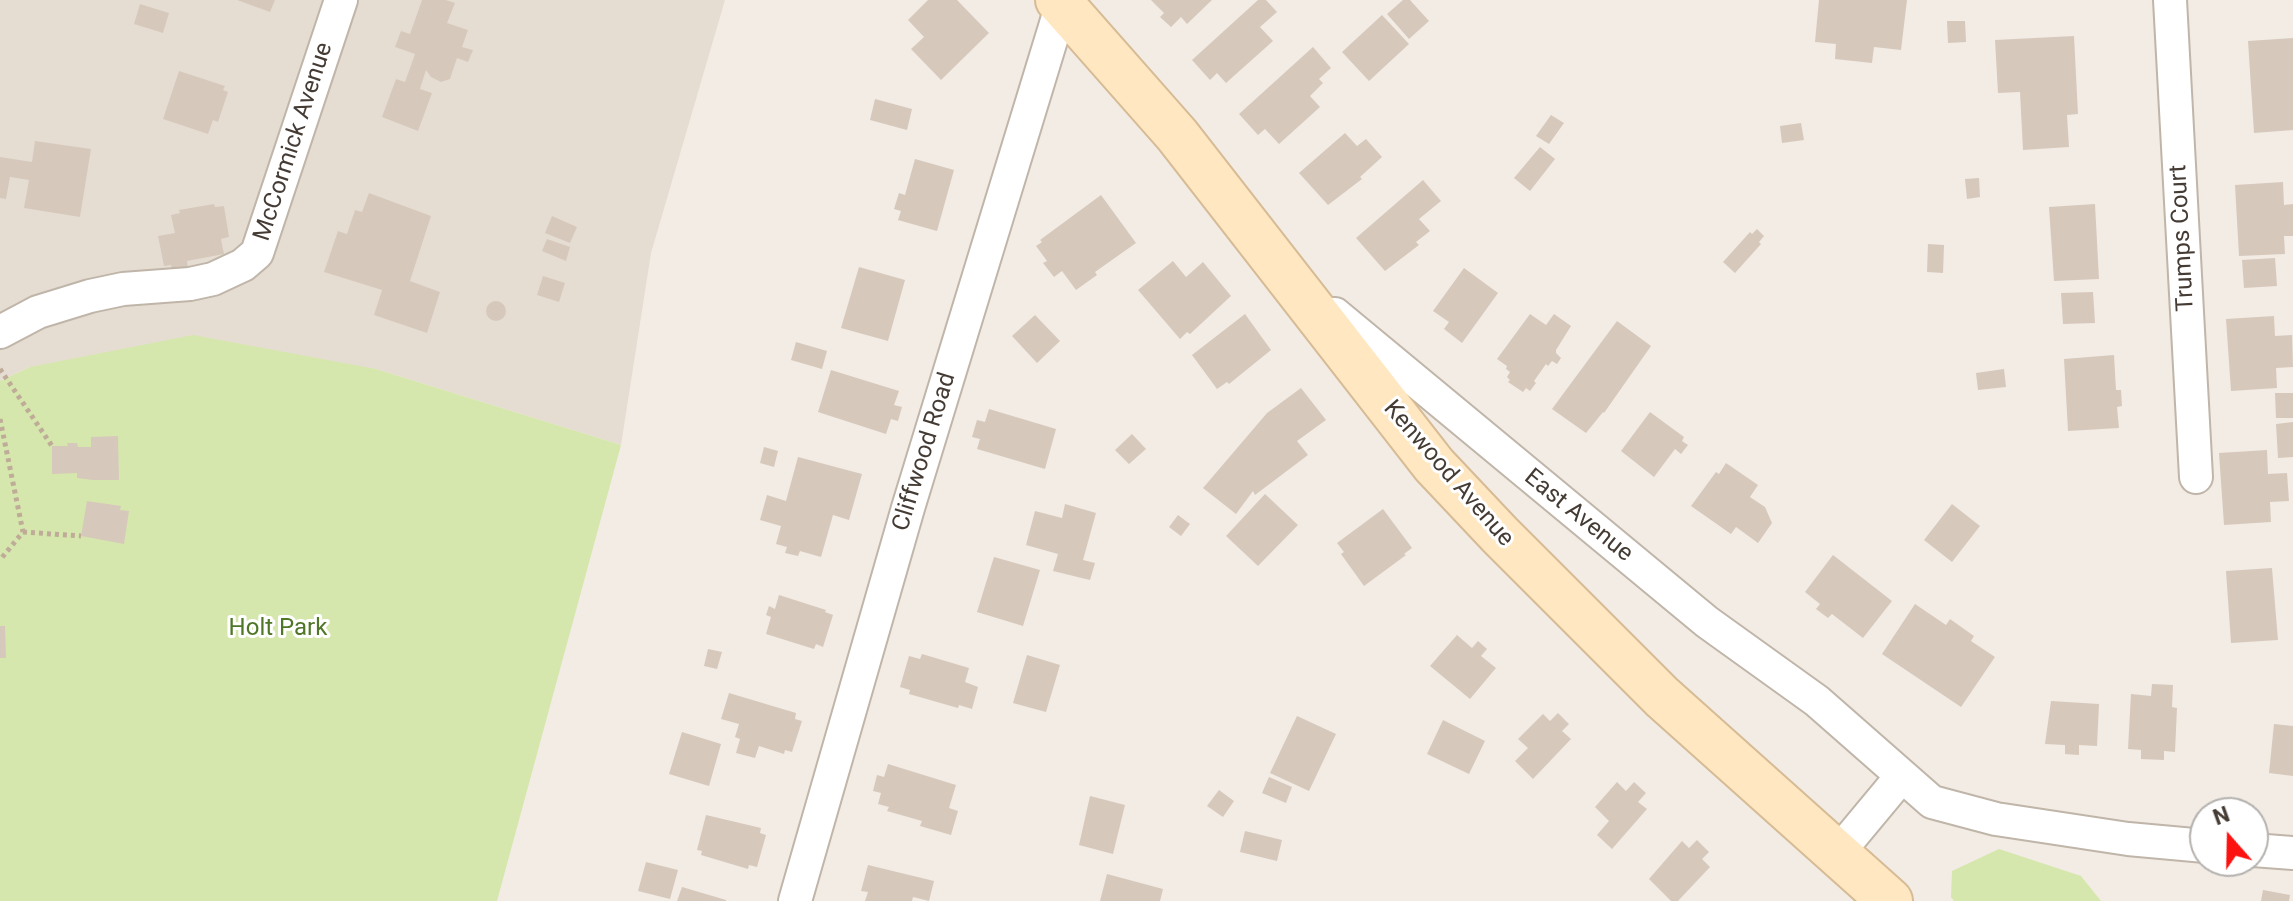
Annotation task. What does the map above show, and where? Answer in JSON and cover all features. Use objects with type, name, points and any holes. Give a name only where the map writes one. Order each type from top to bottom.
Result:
[{"type":"main road","name":"Kenwood Avenue","points":[[1060,2],[1177,135],[1434,465],[1662,697],[1890,901]]},
{"type":"street","name":"McCormick Avenue","points":[[0,332],[38,312],[90,296],[123,289],[213,279],[243,265],[257,253],[341,0]]},
{"type":"street","name":"Trumps Court","points":[[2170,0],[2196,477]]},
{"type":"street","name":"Cliffwood Road","points":[[795,901],[908,508],[1060,2]]},
{"type":"street","name":"East Avenue","points":[[1263,245],[1353,331],[1707,622],[1817,701],[1932,802],[1996,819],[2128,839],[2189,845]]},
{"type":"street","points":[[1837,854],[1901,777]]},
{"type":"street","points":[[2269,851],[2293,853]]},
{"type":"path","points":[[0,369],[52,446]]},
{"type":"path","points":[[0,419],[23,532]]},
{"type":"path","points":[[23,532],[81,536]]},
{"type":"path","points":[[0,560],[23,532]]},
{"type":"shaded area","points":[[0,0],[725,0],[651,253],[621,445],[376,369],[30,367],[0,381]]},
{"type":"green space","name":"Holt Park","points":[[193,335],[376,369],[621,445],[497,901],[0,901],[0,381],[30,367]]},
{"type":"green space","points":[[1999,849],[2081,876],[2101,901],[1954,901],[1951,897],[1952,871]]},
{"type":"building","points":[[237,0],[275,0],[270,12]]},
{"type":"building","points":[[422,0],[455,3],[447,23],[468,30],[462,47],[473,50],[468,62],[457,58],[450,79],[441,82],[426,70],[420,89],[432,93],[418,131],[382,117],[396,79],[405,82],[415,54],[395,47],[401,31],[410,34]]},
{"type":"building","points":[[928,0],[957,0],[989,33],[941,80],[911,49],[924,37],[908,20]]},
{"type":"building","points":[[1151,0],[1212,0],[1187,24],[1181,17],[1171,27],[1160,17],[1164,13]]},
{"type":"building","points":[[1258,0],[1266,0],[1277,12],[1260,27],[1273,41],[1226,83],[1217,73],[1210,80],[1192,60]]},
{"type":"building","points":[[1403,0],[1410,0],[1429,21],[1409,39],[1387,14]]},
{"type":"building","points":[[1819,0],[1907,0],[1901,50],[1874,47],[1872,63],[1835,59],[1836,44],[1815,42]]},
{"type":"building","points":[[140,4],[169,13],[163,33],[134,24]]},
{"type":"building","points":[[1382,15],[1409,44],[1369,81],[1342,52]]},
{"type":"building","points":[[1947,21],[1965,21],[1966,42],[1948,43]]},
{"type":"building","points":[[2074,36],[2078,114],[2067,115],[2069,147],[2023,150],[2020,92],[1998,93],[1995,40]]},
{"type":"building","points":[[2293,38],[2293,130],[2254,133],[2248,41]]},
{"type":"building","points":[[1313,47],[1331,68],[1319,79],[1323,83],[1310,96],[1320,107],[1279,144],[1265,129],[1258,135],[1239,114]]},
{"type":"building","points":[[179,71],[225,86],[223,90],[228,92],[218,122],[213,120],[208,134],[163,119]]},
{"type":"building","points":[[875,99],[912,109],[907,130],[870,120]]},
{"type":"building","points":[[1551,115],[1564,123],[1549,144],[1536,136]]},
{"type":"building","points":[[1801,123],[1804,140],[1782,143],[1780,126]]},
{"type":"building","points":[[1345,133],[1357,146],[1366,139],[1382,157],[1360,177],[1362,179],[1328,205],[1299,173]]},
{"type":"building","points":[[35,141],[91,149],[80,217],[24,208],[29,180],[10,177],[6,199],[0,198],[0,157],[32,162]]},
{"type":"building","points":[[1540,147],[1555,159],[1530,191],[1514,178]]},
{"type":"building","points":[[915,159],[954,170],[937,231],[898,220],[901,211],[894,209],[899,193],[905,195]]},
{"type":"building","points":[[1979,178],[1980,197],[1967,199],[1965,179]]},
{"type":"building","points":[[1423,180],[1441,201],[1419,219],[1430,231],[1416,242],[1419,245],[1385,271],[1356,238]]},
{"type":"building","points":[[2283,182],[2284,205],[2293,204],[2293,236],[2284,236],[2285,254],[2239,256],[2235,185]]},
{"type":"building","points":[[369,193],[431,216],[410,281],[440,292],[427,333],[374,315],[382,290],[324,272],[338,231],[347,234],[355,210],[362,212]]},
{"type":"building","points":[[1101,195],[1136,243],[1095,272],[1097,275],[1076,290],[1062,271],[1054,277],[1043,263],[1047,261],[1036,246]]},
{"type":"building","points":[[214,204],[215,207],[224,206],[229,237],[221,239],[224,254],[187,261],[188,269],[172,272],[171,265],[164,266],[158,236],[175,233],[171,215],[180,213],[179,210]]},
{"type":"building","points":[[2095,204],[2099,279],[2054,281],[2049,207]]},
{"type":"building","points":[[552,216],[577,227],[570,243],[545,233]]},
{"type":"building","points":[[1757,229],[1764,236],[1759,242],[1761,244],[1735,273],[1723,262],[1750,232],[1752,234]]},
{"type":"building","points":[[547,239],[570,247],[566,261],[542,251]]},
{"type":"building","points":[[1928,244],[1944,245],[1943,273],[1927,272]]},
{"type":"building","points":[[2275,258],[2277,286],[2244,288],[2242,260]]},
{"type":"building","points":[[1173,261],[1186,277],[1203,262],[1231,296],[1190,334],[1187,332],[1180,339],[1138,290]]},
{"type":"building","points":[[859,267],[905,280],[888,341],[841,328]]},
{"type":"building","points":[[1464,268],[1498,293],[1462,343],[1444,329],[1449,322],[1433,311]]},
{"type":"building","points":[[543,276],[565,283],[559,302],[537,295]]},
{"type":"building","points":[[2093,292],[2095,323],[2063,324],[2061,293]]},
{"type":"building","points":[[496,301],[503,304],[506,311],[503,318],[496,321],[489,318],[486,311],[489,304]]},
{"type":"building","points":[[1245,314],[1271,350],[1229,384],[1227,382],[1217,389],[1192,355]]},
{"type":"building","points":[[1530,314],[1546,325],[1554,314],[1571,326],[1556,350],[1561,358],[1557,364],[1552,361],[1548,366],[1546,364],[1530,391],[1526,388],[1523,392],[1508,382],[1510,372],[1497,359]]},
{"type":"building","points":[[1035,315],[1060,341],[1037,363],[1012,336]]},
{"type":"building","points":[[2274,316],[2275,336],[2292,335],[2293,367],[2276,368],[2277,388],[2231,391],[2226,319]]},
{"type":"building","points":[[1617,321],[1651,346],[1604,413],[1586,433],[1552,409]]},
{"type":"building","points":[[796,342],[827,351],[822,369],[791,360]]},
{"type":"building","points":[[2114,355],[2116,390],[2121,390],[2122,406],[2117,407],[2119,428],[2068,431],[2064,359]]},
{"type":"building","points":[[2004,369],[2006,387],[1978,390],[1976,373]]},
{"type":"building","points":[[831,370],[899,391],[894,405],[902,407],[898,421],[891,419],[886,434],[818,412]]},
{"type":"building","points":[[1301,388],[1326,420],[1297,441],[1308,455],[1255,495],[1253,491],[1236,514],[1203,488],[1267,413]]},
{"type":"building","points":[[2275,393],[2293,393],[2293,418],[2276,418]]},
{"type":"building","points":[[989,409],[1056,429],[1045,469],[977,449],[980,439],[972,437],[977,420],[985,422]]},
{"type":"building","points":[[1650,412],[1684,437],[1682,441],[1688,445],[1681,454],[1675,449],[1654,477],[1621,451]]},
{"type":"building","points":[[2293,422],[2293,457],[2278,458],[2276,424]]},
{"type":"building","points":[[1132,434],[1146,449],[1129,464],[1115,450]]},
{"type":"building","points":[[118,436],[119,480],[77,478],[77,473],[52,474],[52,446],[77,443],[78,447],[91,447],[91,437]]},
{"type":"building","points":[[764,447],[778,451],[774,467],[760,463]]},
{"type":"building","points":[[2267,450],[2268,474],[2287,473],[2289,501],[2270,502],[2271,522],[2224,525],[2219,453]]},
{"type":"building","points":[[798,457],[862,474],[849,520],[833,515],[821,557],[800,551],[798,556],[785,553],[787,547],[776,544],[781,526],[760,520],[767,495],[786,501]]},
{"type":"building","points":[[1726,463],[1758,485],[1750,497],[1765,507],[1772,523],[1758,543],[1736,527],[1731,534],[1691,506]]},
{"type":"building","points":[[1265,494],[1298,525],[1258,566],[1226,536]]},
{"type":"building","points":[[87,501],[121,506],[120,510],[129,511],[124,544],[81,536]]},
{"type":"building","points":[[1065,504],[1096,513],[1083,560],[1095,563],[1090,580],[1053,571],[1058,554],[1026,545],[1035,511],[1062,518]]},
{"type":"building","points":[[1952,504],[1980,526],[1952,562],[1924,540]]},
{"type":"building","points":[[1383,509],[1412,548],[1364,586],[1341,554],[1344,552],[1337,543]]},
{"type":"building","points":[[1178,515],[1190,524],[1181,536],[1169,527]]},
{"type":"building","points":[[1833,555],[1892,601],[1863,638],[1832,614],[1828,618],[1816,609],[1820,604],[1805,592]]},
{"type":"building","points":[[994,557],[1040,570],[1023,626],[977,612]]},
{"type":"building","points":[[2272,568],[2278,640],[2231,643],[2226,571]]},
{"type":"building","points":[[779,595],[833,615],[823,647],[816,644],[814,649],[766,634],[771,617],[766,615],[769,606],[775,609]]},
{"type":"building","points":[[1915,604],[1946,625],[1950,619],[1974,636],[1971,641],[1995,657],[1961,707],[1882,654]]},
{"type":"building","points":[[0,626],[5,626],[6,658],[0,658]]},
{"type":"building","points":[[1457,635],[1472,648],[1478,641],[1487,649],[1481,656],[1496,668],[1470,699],[1430,666]]},
{"type":"building","points":[[708,649],[722,652],[717,669],[704,666]]},
{"type":"building","points":[[922,654],[969,668],[965,682],[978,687],[972,709],[909,694],[910,690],[900,687],[909,656],[920,659]]},
{"type":"building","points":[[1027,655],[1060,665],[1046,712],[1013,703]]},
{"type":"building","points":[[2152,684],[2173,685],[2172,707],[2177,708],[2175,752],[2164,751],[2164,760],[2141,759],[2141,750],[2128,749],[2131,694],[2151,696]]},
{"type":"building","points":[[729,693],[796,713],[795,719],[802,721],[792,752],[785,750],[784,754],[759,746],[755,758],[736,753],[740,739],[735,737],[739,724],[721,719]]},
{"type":"building","points":[[2051,701],[2099,704],[2097,746],[2079,745],[2079,755],[2065,754],[2065,745],[2045,744]]},
{"type":"building","points":[[1558,713],[1569,724],[1562,731],[1571,739],[1533,779],[1515,761],[1528,748],[1518,739],[1543,714],[1550,721]]},
{"type":"building","points":[[1297,716],[1336,734],[1309,791],[1270,773]]},
{"type":"building","points":[[1443,720],[1485,741],[1469,774],[1427,754]]},
{"type":"building","points":[[2274,724],[2293,726],[2293,776],[2269,773]]},
{"type":"building","points":[[682,732],[721,744],[709,786],[669,774]]},
{"type":"building","points":[[888,764],[956,785],[949,808],[958,811],[951,835],[920,826],[922,821],[887,811],[889,807],[878,804],[881,793],[873,791],[877,775],[884,777]]},
{"type":"building","points":[[1269,777],[1292,787],[1286,803],[1262,793]]},
{"type":"building","points":[[1617,782],[1626,791],[1634,782],[1646,793],[1638,802],[1647,809],[1612,849],[1597,835],[1609,821],[1595,807]]},
{"type":"building","points":[[1219,790],[1234,801],[1223,817],[1207,806]]},
{"type":"building","points":[[1090,796],[1125,805],[1113,854],[1079,845]]},
{"type":"building","points":[[706,815],[761,828],[760,833],[766,835],[757,867],[749,865],[748,869],[701,855],[702,851],[697,850]]},
{"type":"building","points":[[1245,831],[1282,840],[1277,861],[1240,852]]},
{"type":"building","points":[[1697,840],[1709,852],[1702,859],[1710,867],[1678,901],[1671,901],[1649,879],[1682,841],[1689,848]]},
{"type":"building","points":[[646,862],[678,870],[670,899],[638,891]]},
{"type":"building","points":[[868,865],[934,881],[929,901],[913,897],[912,901],[865,901],[868,892],[861,891]]},
{"type":"building","points":[[1107,874],[1163,889],[1160,901],[1100,901]]},
{"type":"building","points":[[682,887],[726,900],[726,901],[677,901]]},
{"type":"building","points":[[2263,890],[2290,895],[2289,901],[2261,901]]}]
